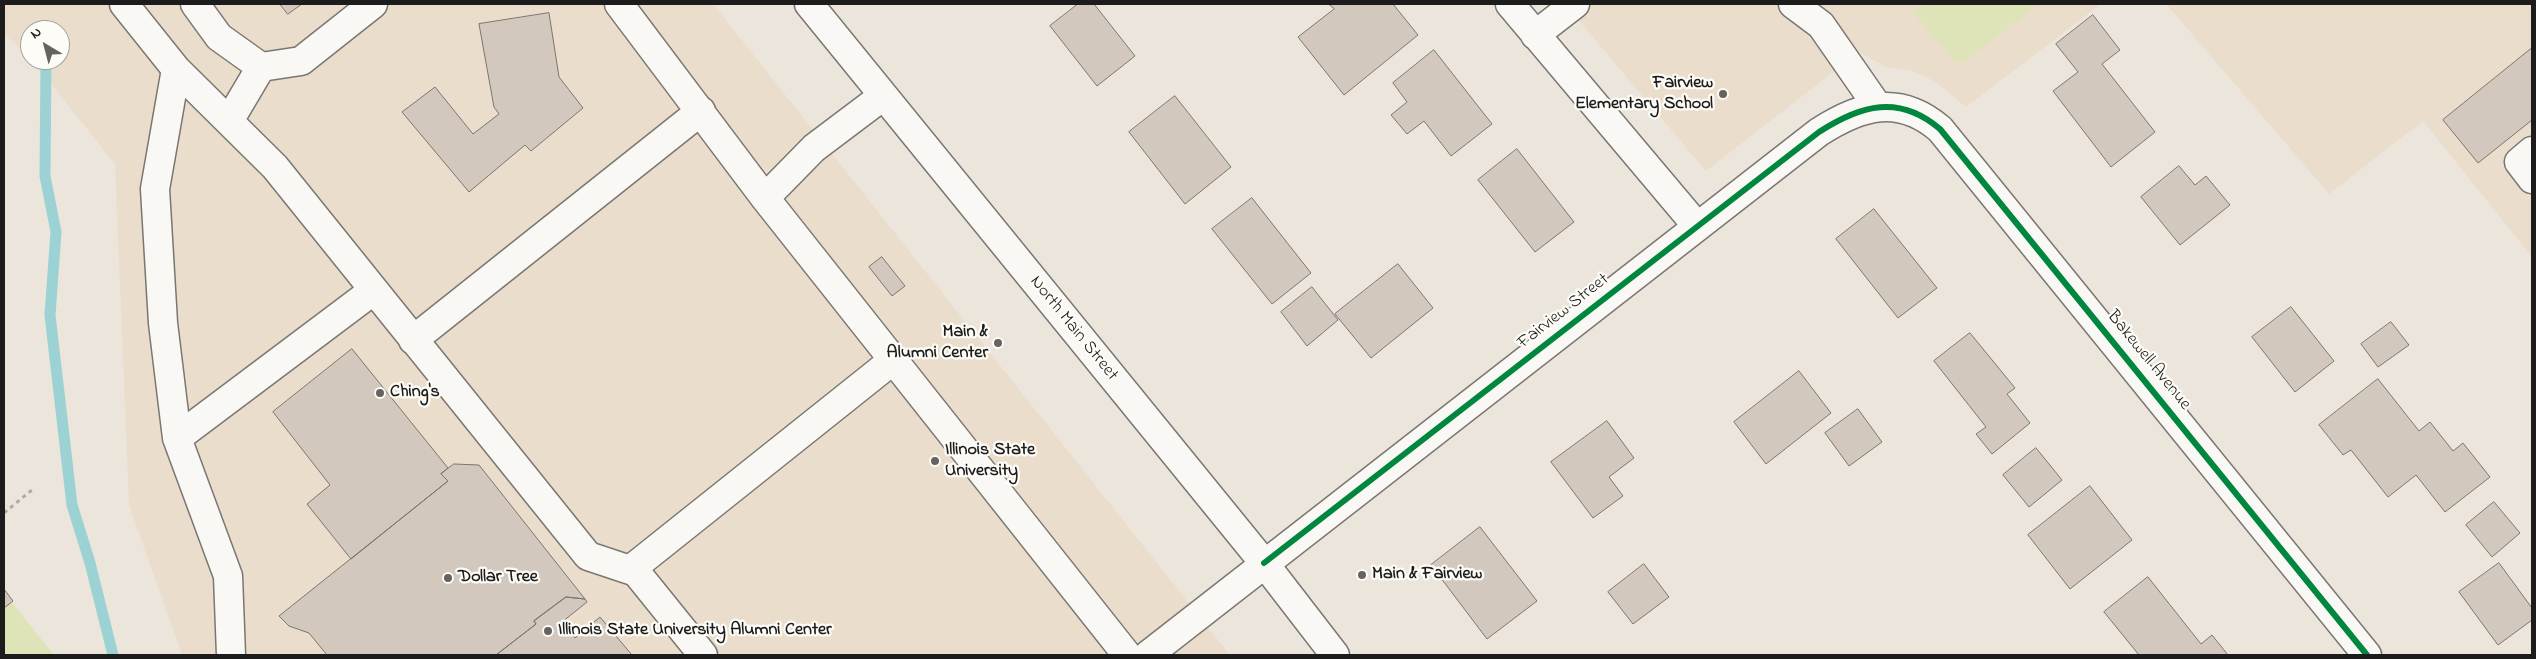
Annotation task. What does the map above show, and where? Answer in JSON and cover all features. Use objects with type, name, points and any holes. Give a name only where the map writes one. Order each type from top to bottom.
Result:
[{"type":"street","points":[[124,4],[176,69],[275,167],[588,556],[636,572],[703,655]]},
{"type":"street","points":[[196,4],[219,37],[261,67],[301,61],[373,4]]},
{"type":"street","points":[[619,4],[765,198],[1126,655]]},
{"type":"street","name":"North Main Street","points":[[809,4],[1264,563],[1335,655]]},
{"type":"street","points":[[1510,4],[1697,226]]},
{"type":"street","points":[[1535,35],[1575,4]]},
{"type":"street","points":[[1793,4],[1821,25],[1885,106]]},
{"type":"street","points":[[229,121],[261,67]]},
{"type":"street","points":[[176,69],[155,189],[163,323],[177,438],[228,576],[231,655]]},
{"type":"street","points":[[765,198],[814,148],[883,96]]},
{"type":"street","name":"Fairview Street","points":[[1148,655],[1819,132],[1840,118],[1885,106]]},
{"type":"street","name":"Bakewell Avenue","points":[[1885,106],[1910,110],[1928,118],[1940,128],[2367,655]]},
{"type":"street","points":[[413,340],[701,111]]},
{"type":"street","points":[[2532,151],[2519,162],[2532,179]]},
{"type":"street","points":[[177,438],[374,290]]},
{"type":"street","points":[[630,570],[892,361]]},
{"type":"path","points":[[4,513],[33,490]]},
{"type":"shaded area","points":[[4,4],[713,4],[1230,655],[182,655],[129,505],[115,164],[40,70],[70,70],[70,20],[20,20],[20,48],[4,34]]},
{"type":"shaded area","name":"Fairview Elementary School","points":[[1565,4],[2101,4],[1966,107],[1934,81],[1910,70],[1888,68],[1859,52],[1706,171]]},
{"type":"shaded area","points":[[2166,4],[2532,4],[2532,257],[2423,121],[2329,194]]},
{"type":"green space","points":[[1926,4],[2039,4],[1963,63],[1953,60],[1913,13]]},
{"type":"green space","points":[[10,600],[54,655],[4,655],[4,604]]},
{"type":"building","points":[[280,4],[302,4],[288,14]]},
{"type":"building","points":[[1078,4],[1094,4],[1135,56],[1097,86],[1050,26]]},
{"type":"building","points":[[1329,4],[1393,4],[1418,35],[1344,95],[1298,37],[1334,9]]},
{"type":"building","points":[[549,13],[559,77],[583,108],[531,151],[525,145],[469,192],[402,112],[435,87],[473,134],[499,114],[494,107],[479,24]]},
{"type":"building","points":[[2093,15],[2120,50],[2102,64],[2155,132],[2111,167],[2053,91],[2078,72],[2056,44]]},
{"type":"building","points":[[2532,48],[2532,120],[2478,163],[2443,120]]},
{"type":"building","points":[[1434,50],[1492,124],[1451,156],[1424,121],[1407,134],[1391,115],[1407,102],[1393,83]]},
{"type":"building","points":[[1175,96],[1231,167],[1185,204],[1129,132]]},
{"type":"building","points":[[1517,149],[1574,222],[1535,252],[1478,180]]},
{"type":"building","points":[[2179,166],[2195,185],[2206,176],[2230,205],[2180,245],[2141,197]]},
{"type":"building","points":[[1252,198],[1311,273],[1272,304],[1212,229]]},
{"type":"building","points":[[1874,209],[1937,288],[1898,318],[1836,239]]},
{"type":"building","points":[[882,257],[905,286],[892,296],[869,267]]},
{"type":"building","points":[[1398,264],[1433,308],[1371,358],[1335,314]]},
{"type":"building","points":[[1312,287],[1338,320],[1307,346],[1281,312]]},
{"type":"building","points":[[2291,307],[2334,361],[2295,392],[2252,337]]},
{"type":"building","points":[[2391,322],[2409,345],[2378,367],[2361,344]]},
{"type":"building","points":[[1970,333],[2015,388],[2007,394],[2030,423],[1992,454],[1976,434],[1986,427],[1934,361]]},
{"type":"building","points":[[352,349],[448,468],[441,474],[448,481],[351,559],[307,504],[330,485],[273,412]]},
{"type":"building","points":[[1799,371],[1831,413],[1766,464],[1734,422]]},
{"type":"building","points":[[2378,379],[2419,431],[2430,422],[2453,451],[2463,443],[2490,477],[2445,512],[2416,475],[2388,497],[2351,450],[2343,455],[2319,425]]},
{"type":"building","points":[[1858,409],[1882,442],[1849,466],[1825,433]]},
{"type":"building","points":[[1607,421],[1634,458],[1609,477],[1623,496],[1593,518],[1551,462]]},
{"type":"building","points":[[2036,448],[2062,480],[2029,507],[2003,475]]},
{"type":"building","name":"Dollar Tree","points":[[454,464],[479,465],[585,599],[566,597],[534,621],[536,624],[496,655],[327,655],[309,633],[289,626],[279,616],[448,481],[441,474]]},
{"type":"building","points":[[2090,486],[2132,540],[2070,589],[2028,535]]},
{"type":"building","points":[[2494,502],[2520,533],[2492,557],[2466,525]]},
{"type":"building","points":[[1480,527],[1537,601],[1487,639],[1431,565]]},
{"type":"building","points":[[2499,563],[2532,608],[2532,620],[2498,645],[2459,592]]},
{"type":"building","points":[[1644,564],[1669,597],[1633,624],[1608,592]]},
{"type":"building","points":[[2148,577],[2201,644],[2212,635],[2228,655],[2139,655],[2104,612]]},
{"type":"building","points":[[4,589],[13,601],[4,608]]},
{"type":"building","name":"Illinois State University Alumni Center","points":[[566,597],[585,599],[587,602],[562,622],[575,638],[600,617],[632,655],[496,655],[536,624],[534,621]]},
{"type":"waterway","points":[[46,70],[45,176],[56,232],[50,315],[72,505],[90,563],[113,655]]},
{"type":"cycle path","points":[[1264,563],[1819,132],[1850,115],[1865,110],[1895,107],[1925,118],[1940,129],[2367,655]]},
{"type":"place","name":"Fairview Elementary School","points":[[1723,94]]},
{"type":"place","name":"Main & Alumni Center","points":[[998,343]]},
{"type":"place","name":"Ching's","points":[[380,393]]},
{"type":"place","name":"Illinois State University","points":[[935,461]]},
{"type":"place","name":"Main & Fairview","points":[[1362,575]]},
{"type":"place","name":"Dollar Tree","points":[[448,578]]},
{"type":"place","name":"Illinois State University Alumni Center","points":[[548,631]]}]
